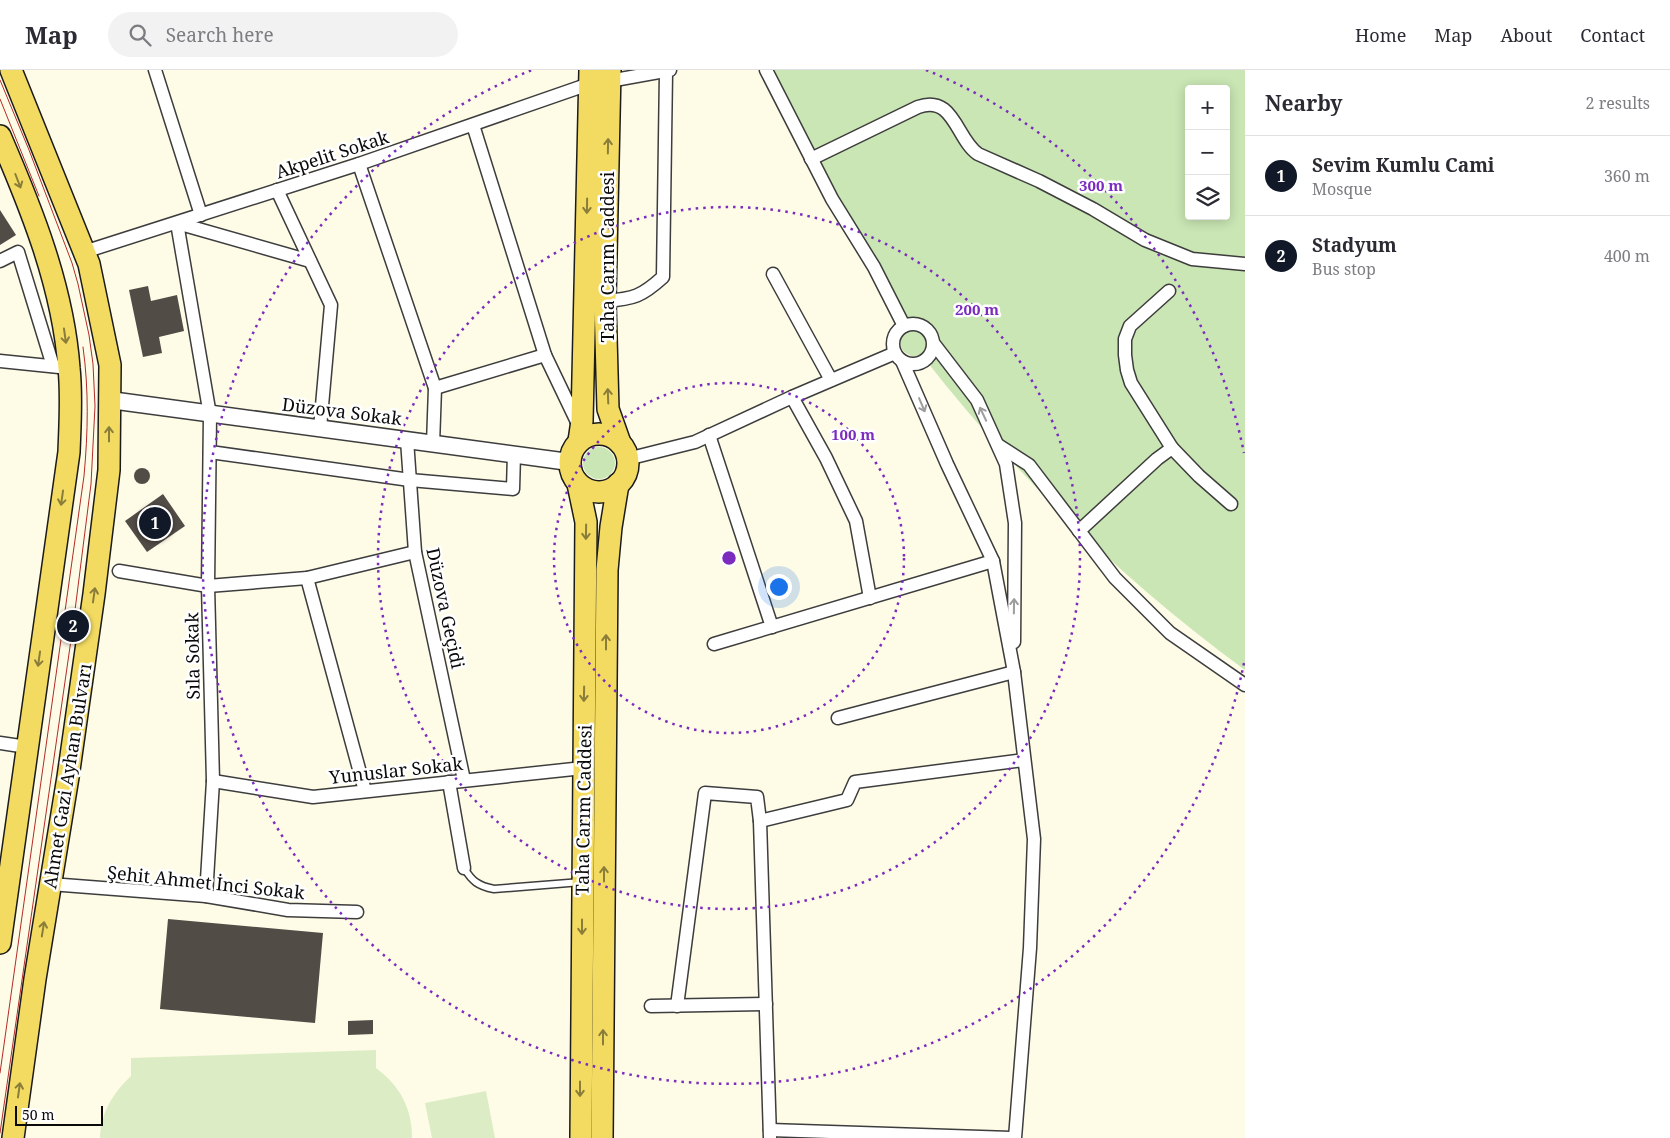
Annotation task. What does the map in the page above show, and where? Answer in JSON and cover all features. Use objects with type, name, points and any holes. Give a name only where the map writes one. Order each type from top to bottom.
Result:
[{"type":"main road","name":"Ahmet Gazi Ayhan Bulvarı","points":[[11,70],[89,264],[110,365],[109,470],[95,585],[68,777],[34,979],[13,1138]]},
{"type":"main road","name":"Taha Carım Caddesi","points":[[599,76],[608,409],[624,451]]},
{"type":"main road","name":"Taha Carım Caddesi","points":[[580,435],[599,76]]},
{"type":"main road","points":[[0,136],[25,198],[53,279],[65,332],[61,367],[70,412],[69,452],[0,942]]},
{"type":"main road","points":[[600,434],[607,435],[624,451],[626,472],[618,484],[605,491],[590,491],[578,484],[573,476],[569,462],[580,435],[585,437],[600,434]]},
{"type":"main road","name":"Taha Carım Caddesi","points":[[578,484],[586,522],[581,1138]]},
{"type":"main road","name":"Taha Carım Caddesi","points":[[602,1138],[607,570],[618,484]]},
{"type":"street","points":[[155,70],[201,215]]},
{"type":"street","points":[[766,70],[832,199],[874,267],[904,326]]},
{"type":"street","name":"Akpelit Sokak","points":[[84,252],[359,164],[473,125],[599,76],[668,71]]},
{"type":"street","points":[[605,301],[627,300],[647,291],[663,277],[668,71]]},
{"type":"street","points":[[811,159],[918,107],[925,104],[933,104],[947,112],[971,148],[978,154],[1039,181],[1093,209],[1145,240],[1192,259],[1245,264]]},
{"type":"street","points":[[473,125],[545,355],[580,435]]},
{"type":"street","points":[[359,164],[435,388],[433,444]]},
{"type":"street","points":[[278,190],[331,305],[320,428]]},
{"type":"street","points":[[177,222],[310,261]]},
{"type":"street","name":"Sıla Sokak","points":[[177,222],[210,415],[208,586],[213,781],[206,896]]},
{"type":"street","points":[[0,261],[18,252],[61,367],[0,361]]},
{"type":"street","points":[[773,274],[831,380]]},
{"type":"street","points":[[1169,291],[1130,326],[1125,339],[1127,370],[1131,383],[1172,448],[1199,476],[1231,504]]},
{"type":"street","points":[[677,1006],[705,793],[757,797],[760,821],[770,1134],[1013,1138],[1030,948],[1034,839],[1014,672],[993,561],[894,348],[896,332],[904,326],[914,323],[924,326],[931,334],[934,344],[977,400],[1006,464],[1015,523],[1014,672]]},
{"type":"street","points":[[624,451],[695,442],[831,380],[899,357],[912,364],[923,362],[930,354],[934,344]]},
{"type":"street","points":[[435,388],[545,355]]},
{"type":"street","points":[[792,397],[826,458],[856,521],[870,598]]},
{"type":"street","name":"Düzova Sokak","points":[[110,400],[569,462]]},
{"type":"street","points":[[709,435],[772,627]]},
{"type":"street","name":"Düzova Geçidi","points":[[407,440],[415,552],[464,780]]},
{"type":"street","points":[[997,444],[1029,465],[1115,578],[1170,632],[1245,685]]},
{"type":"street","points":[[1079,530],[1157,458],[1172,448]]},
{"type":"street","points":[[210,452],[410,480],[513,489],[514,454]]},
{"type":"street","points":[[119,571],[208,586],[307,578],[415,552]]},
{"type":"street","points":[[714,644],[993,561]]},
{"type":"street","points":[[307,578],[365,791]]},
{"type":"street","points":[[838,718],[1014,672]]},
{"type":"street","points":[[0,745],[27,746]]},
{"type":"street","points":[[760,821],[846,800],[855,782],[1024,760]]},
{"type":"street","name":"Yunuslar Sokak","points":[[213,781],[313,796],[583,768]]},
{"type":"street","points":[[449,782],[464,868]]},
{"type":"street","name":"Şehit Ahmet İnci Sokak","points":[[50,884],[206,896],[288,910],[357,912]]},
{"type":"street","points":[[651,1006],[766,1004]]},
{"type":"lane","points":[[464,868],[471,880],[494,889],[582,882]]},
{"type":"green space","points":[[768,70],[1245,70],[1245,670],[1156,600],[1113,562],[1032,483],[921,354],[913,357],[904,352],[901,341],[907,332]]},
{"type":"green space","points":[[599,447],[605,448],[610,452],[614,457],[614,469],[610,474],[605,478],[599,479],[593,478],[588,474],[584,469],[583,463],[584,457],[588,452],[593,448]]},
{"type":"green space","points":[[376,1050],[376,1068],[392,1082],[407,1107],[412,1138],[100,1138],[103,1120],[109,1104],[131,1076],[131,1058]]},
{"type":"green space","points":[[486,1091],[495,1138],[432,1138],[425,1103]]},
{"type":"building","points":[[0,210],[16,235],[0,245]]},
{"type":"building","points":[[148,286],[151,301],[177,295],[184,331],[159,337],[162,353],[143,357],[129,290]]},
{"type":"building","points":[[139,468],[145,468],[150,473],[148,482],[139,484],[134,479],[134,473]]},
{"type":"building","points":[[163,494],[185,526],[147,552],[125,521]]},
{"type":"building","points":[[168,919],[323,933],[315,1023],[160,1009]]},
{"type":"building","points":[[373,1020],[373,1034],[348,1035],[348,1021]]},
{"type":"tram line","points":[[0,80],[72,263],[89,335],[93,364],[95,406],[91,484],[73,626],[0,1133]]},
{"type":"tram line","points":[[0,99],[39,196]]},
{"type":"tram line","points":[[0,1073],[84,476],[87,412],[83,347]]},
{"type":"place","name":"Sevim Kumlu Cami","points":[[155,523]]},
{"type":"place","name":"Stadyum","points":[[73,626]]}]
